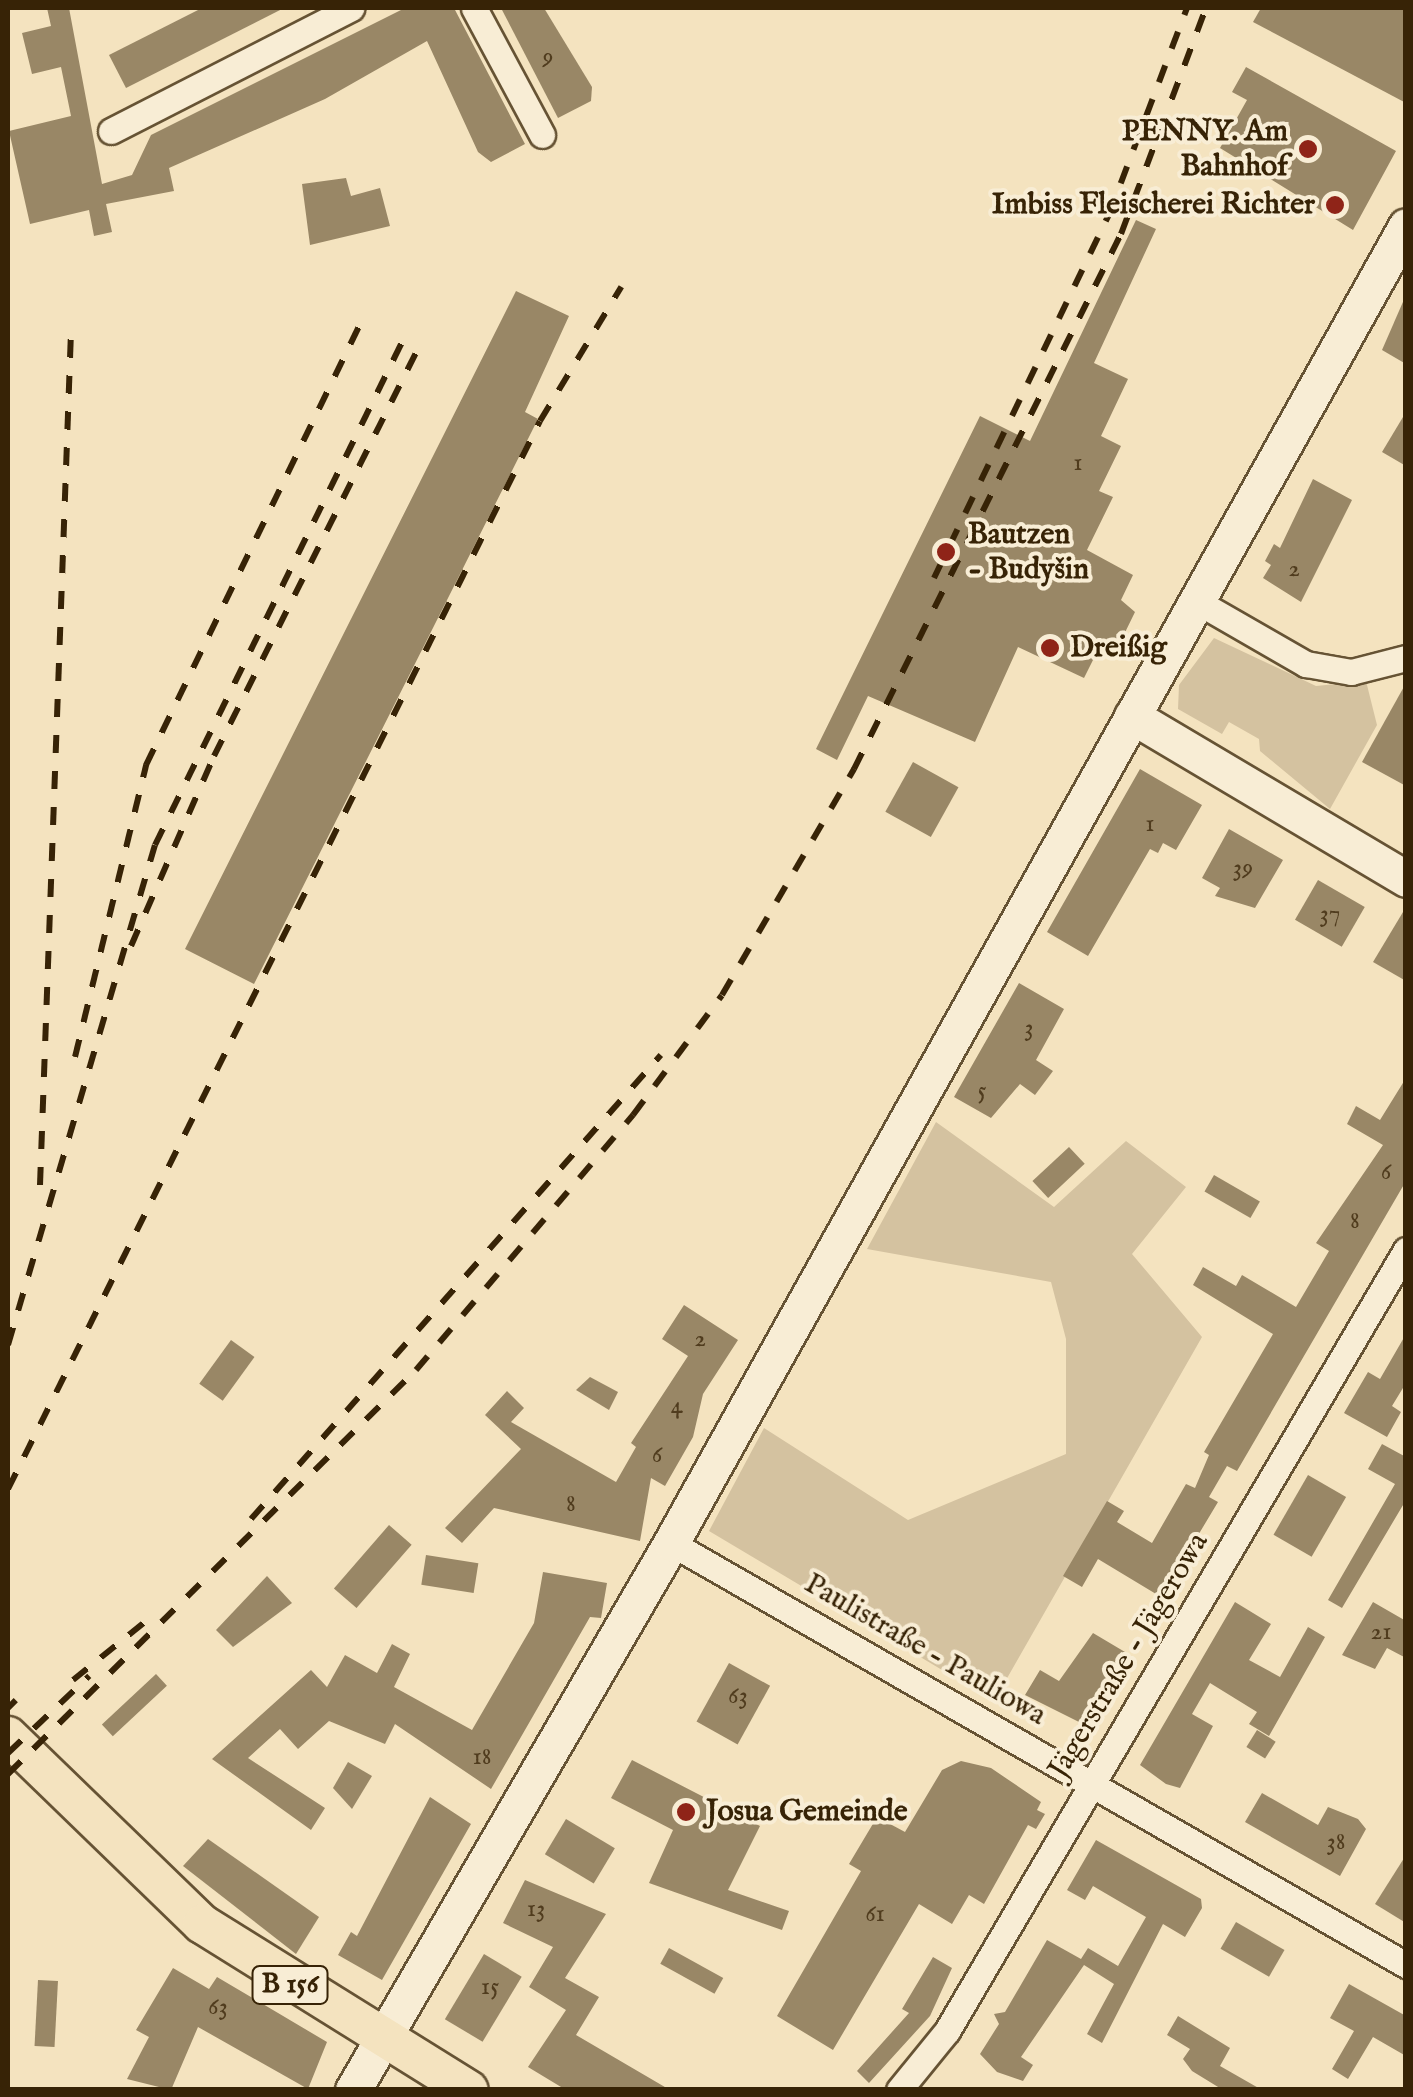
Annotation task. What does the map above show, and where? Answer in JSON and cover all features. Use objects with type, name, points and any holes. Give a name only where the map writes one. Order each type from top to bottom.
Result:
[{"type":"main road","name":"B 156","points":[[8,1736],[253,1962],[469,2090]]},
{"type":"street","points":[[111,131],[351,8]]},
{"type":"street","points":[[474,8],[542,134]]},
{"type":"street","points":[[353,2090],[671,1543],[1406,226]]},
{"type":"street","points":[[1198,602],[1306,664],[1351,672],[1406,658]]},
{"type":"street","points":[[1132,716],[1406,879]]},
{"type":"street","name":"Jägerstraße - Jägerowa","points":[[899,2090],[947,2031],[1406,1250]]},
{"type":"street","name":"Paulistraße - Pauliowa","points":[[671,1543],[1406,1964]]},
{"type":"shaded area","points":[[1214,638],[1316,686],[1366,681],[1377,725],[1330,809],[1260,751],[1259,739],[1229,722],[1222,734],[1178,709],[1179,685]]},
{"type":"shaded area","points":[[936,1122],[1054,1207],[1126,1141],[1186,1187],[1132,1254],[1202,1337],[994,1701],[709,1531],[764,1428],[908,1520],[1066,1454],[1066,1339],[1051,1282],[867,1249]]},
{"type":"building","points":[[47,8],[69,8],[102,184],[132,175],[151,135],[405,8],[454,8],[525,144],[491,162],[478,152],[427,41],[325,99],[169,168],[174,191],[106,204],[112,232],[94,236],[89,210],[30,224],[9,131],[71,116],[61,67],[32,74],[22,33],[51,26]]},
{"type":"building","points":[[202,8],[284,8],[126,88],[109,55]]},
{"type":"building","points":[[501,8],[544,8],[592,87],[591,101],[558,118]]},
{"type":"building","points":[[1261,8],[1406,8],[1406,103],[1253,22]]},
{"type":"building","name":"PENNY. Am Bahnhof","points":[[1246,67],[1396,151],[1353,230],[1220,148],[1247,100],[1232,92]]},
{"type":"building","points":[[346,178],[351,196],[380,188],[390,226],[310,245],[302,184]]},
{"type":"building","points":[[1136,220],[1156,229],[1094,363],[1128,379],[1101,436],[1121,446],[1099,491],[1113,497],[1087,550],[1133,575],[1121,600],[1135,612],[1114,655],[1097,652],[1084,678],[1018,647],[975,742],[868,696],[837,760],[816,749],[980,416],[1030,441]]},
{"type":"building","points":[[516,291],[569,316],[525,412],[538,419],[254,984],[185,949]]},
{"type":"building","points":[[1406,295],[1406,364],[1382,350]]},
{"type":"building","points":[[1406,412],[1406,466],[1382,452]]},
{"type":"building","points":[[1313,479],[1352,500],[1301,602],[1263,578],[1271,565],[1265,561],[1274,544],[1280,548]]},
{"type":"building","points":[[1406,683],[1406,786],[1362,762]]},
{"type":"building","points":[[913,762],[958,787],[931,837],[885,812]]},
{"type":"building","points":[[1140,769],[1202,805],[1176,850],[1163,843],[1158,853],[1150,849],[1088,956],[1047,932]]},
{"type":"building","points":[[1229,829],[1283,860],[1255,908],[1215,896],[1220,888],[1202,878]]},
{"type":"building","points":[[1318,880],[1365,907],[1342,947],[1295,920]]},
{"type":"building","points":[[1406,907],[1406,981],[1373,962]]},
{"type":"building","points":[[1019,983],[1064,1009],[1036,1060],[1053,1071],[1035,1095],[1020,1084],[991,1118],[954,1097]]},
{"type":"building","points":[[1406,1078],[1406,1181],[1237,1471],[1227,1466],[1209,1497],[1218,1502],[1161,1597],[1098,1559],[1082,1587],[1063,1576],[1107,1501],[1124,1511],[1117,1522],[1152,1543],[1186,1484],[1195,1488],[1209,1455],[1204,1452],[1273,1334],[1193,1285],[1203,1267],[1236,1286],[1242,1275],[1296,1307],[1329,1251],[1316,1243],[1383,1145],[1347,1124],[1356,1106],[1380,1120]]},
{"type":"building","points":[[1069,1147],[1085,1164],[1048,1198],[1032,1181]]},
{"type":"building","points":[[1214,1175],[1260,1202],[1250,1218],[1204,1191]]},
{"type":"building","points":[[684,1305],[738,1340],[703,1394],[693,1437],[665,1486],[651,1478],[640,1541],[494,1508],[462,1543],[445,1528],[521,1449],[485,1415],[507,1391],[524,1408],[511,1422],[616,1482],[636,1447],[631,1443],[688,1356],[662,1339]]},
{"type":"building","points":[[1406,1334],[1406,1383],[1392,1406],[1401,1412],[1387,1437],[1344,1413],[1368,1372],[1380,1379]]},
{"type":"building","points":[[231,1340],[254,1357],[223,1401],[199,1384]]},
{"type":"building","points":[[590,1377],[618,1392],[609,1410],[576,1390]]},
{"type":"building","points":[[1382,1444],[1406,1457],[1406,1500],[1342,1608],[1328,1600],[1395,1484],[1368,1469]]},
{"type":"building","points":[[1308,1475],[1346,1497],[1312,1557],[1274,1535]]},
{"type":"building","points":[[389,1525],[412,1545],[357,1608],[334,1588]]},
{"type":"building","points":[[426,1555],[478,1563],[474,1593],[421,1585]]},
{"type":"building","points":[[543,1572],[607,1583],[601,1618],[590,1617],[491,1789],[395,1724],[385,1744],[329,1721],[298,1749],[280,1729],[248,1758],[325,1808],[311,1830],[212,1759],[311,1670],[327,1687],[345,1655],[377,1673],[392,1644],[410,1654],[394,1687],[472,1730],[534,1623]]},
{"type":"building","points":[[267,1576],[292,1603],[233,1647],[216,1630]]},
{"type":"building","points":[[1235,1602],[1271,1624],[1249,1660],[1280,1677],[1308,1627],[1325,1637],[1269,1736],[1249,1724],[1257,1712],[1210,1683],[1192,1714],[1213,1726],[1180,1788],[1166,1784],[1140,1765]]},
{"type":"building","points":[[1373,1602],[1406,1621],[1406,1658],[1387,1648],[1375,1669],[1342,1655]]},
{"type":"building","points":[[1093,1633],[1125,1652],[1083,1724],[1025,1695],[1040,1670],[1059,1681]]},
{"type":"building","points":[[729,1663],[770,1686],[738,1744],[697,1722]]},
{"type":"building","points":[[156,1674],[167,1686],[113,1736],[102,1724]]},
{"type":"building","points":[[1257,1730],[1276,1742],[1265,1759],[1246,1747]]},
{"type":"building","points":[[632,1760],[760,1826],[728,1890],[789,1911],[782,1930],[649,1883],[673,1830],[611,1798]]},
{"type":"building","points":[[961,1761],[991,1768],[1041,1802],[1037,1810],[1045,1814],[1036,1829],[1028,1825],[984,1904],[969,1895],[952,1924],[919,1904],[833,2050],[777,2016],[861,1871],[849,1864],[877,1817],[905,1832],[942,1770]]},
{"type":"building","points":[[348,1762],[372,1776],[352,1809],[333,1788]]},
{"type":"building","points":[[1262,1793],[1318,1825],[1328,1807],[1358,1819],[1366,1829],[1340,1876],[1245,1822]]},
{"type":"building","points":[[430,1797],[471,1824],[382,1980],[338,1955],[351,1932],[357,1936]]},
{"type":"building","points":[[566,1819],[615,1848],[594,1884],[545,1854]]},
{"type":"building","points":[[208,1839],[319,1917],[296,1954],[183,1866]]},
{"type":"building","points":[[1096,1840],[1201,1899],[1202,1908],[1185,1937],[1163,1924],[1102,2043],[1087,2034],[1114,1984],[1084,1965],[1021,2057],[1033,2065],[1023,2081],[997,2072],[980,2054],[999,2024],[994,2014],[1005,2012],[1047,1940],[1081,1959],[1088,1948],[1118,1966],[1146,1917],[1093,1886],[1085,1900],[1067,1890]]},
{"type":"building","points":[[1406,1855],[1406,1923],[1375,1904]]},
{"type":"building","points":[[525,1880],[606,1914],[565,1978],[599,1997],[576,2035],[670,2090],[566,2090],[528,2067],[566,2010],[529,1987],[553,1947],[503,1923]]},
{"type":"building","points":[[1236,1922],[1284,1950],[1269,1977],[1220,1949]]},
{"type":"building","points":[[669,1948],[723,1978],[714,1994],[660,1964]]},
{"type":"building","points":[[484,1954],[522,1977],[483,2042],[445,2019]]},
{"type":"building","points":[[933,1957],[952,1968],[930,2016],[869,2083],[857,2071],[909,2013],[902,2009]]},
{"type":"building","points":[[173,1968],[209,1989],[217,1977],[327,2042],[308,2089],[198,2027],[171,2090],[127,2079],[149,2037],[136,2030]]},
{"type":"building","points":[[38,1980],[58,1981],[55,2047],[35,2046]]},
{"type":"building","points":[[1349,1984],[1406,2016],[1406,2056],[1373,2037],[1348,2079],[1332,2069],[1354,2031],[1330,2018]]},
{"type":"building","points":[[1178,2016],[1230,2048],[1220,2066],[1262,2090],[1223,2090],[1192,2071],[1183,2059],[1190,2049],[1167,2035]]},
{"type":"railway","points":[[934,578],[1108,217],[1187,8]]},
{"type":"railway","points":[[8,1774],[416,1370],[633,1115],[722,995],[854,769],[1121,234],[1206,8]]},
{"type":"railway","points":[[8,1489],[540,421],[621,287]]},
{"type":"railway","points":[[75,1057],[146,765],[362,321]]},
{"type":"railway","points":[[40,1185],[71,331]]},
{"type":"railway","points":[[8,1345],[155,845],[405,336]]},
{"type":"railway","points":[[131,946],[214,756],[420,344]]},
{"type":"railway","points":[[251,1519],[661,1055]]},
{"type":"railway","points":[[73,1680],[151,1617]]},
{"type":"railway","points":[[8,1753],[89,1676]]},
{"type":"railway","points":[[8,1708],[16,1700]]},
{"type":"place","name":"PENNY. Am Bahnhof","points":[[1308,149]]},
{"type":"place","name":"Imbiss Fleischerei Richter","points":[[1335,205]]},
{"type":"place","name":"Bautzen - Budyšin","points":[[946,552]]},
{"type":"place","name":"Dreißig","points":[[1050,648]]},
{"type":"place","name":"Josua Gemeinde","points":[[686,1812]]}]
